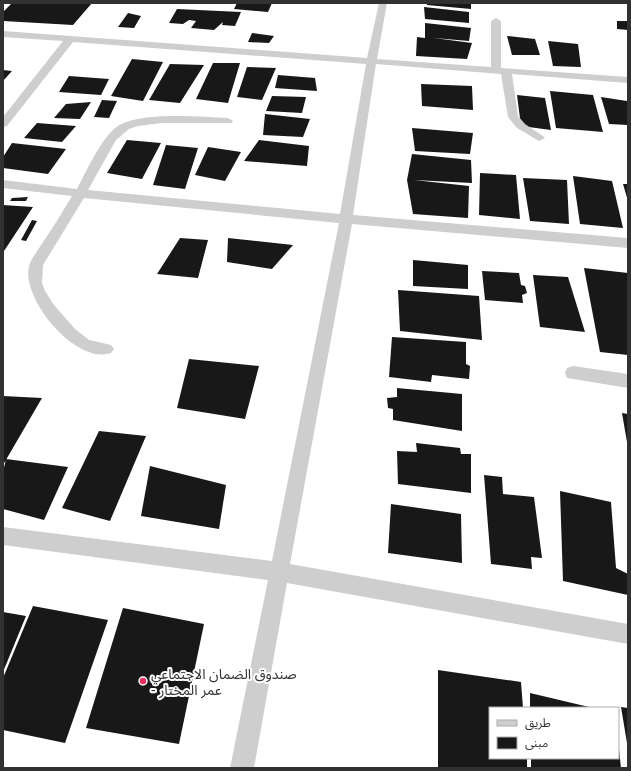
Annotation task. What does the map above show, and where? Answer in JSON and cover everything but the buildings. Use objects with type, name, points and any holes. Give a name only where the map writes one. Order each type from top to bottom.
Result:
[{"type":"street","points":[[242,768],[346,219],[371,62],[383,3]]},
{"type":"street","points":[[496,21],[501,70],[513,116],[521,126],[540,138]]},
{"type":"street","points":[[3,34],[628,80]]},
{"type":"street","points":[[3,124],[70,39]]},
{"type":"street","points":[[106,349],[82,344],[69,335],[43,300],[36,287],[34,276],[36,264],[80,194],[111,139],[118,131],[128,125],[148,121],[228,121]]},
{"type":"street","points":[[3,184],[80,194],[346,219],[628,243]]},
{"type":"street","points":[[573,373],[628,381]]},
{"type":"street","points":[[3,536],[280,572],[628,634]]},
{"type":"place","name":"صندوق الضمان الاجتماعي - عمر المختار","points":[[143,681]]}]
